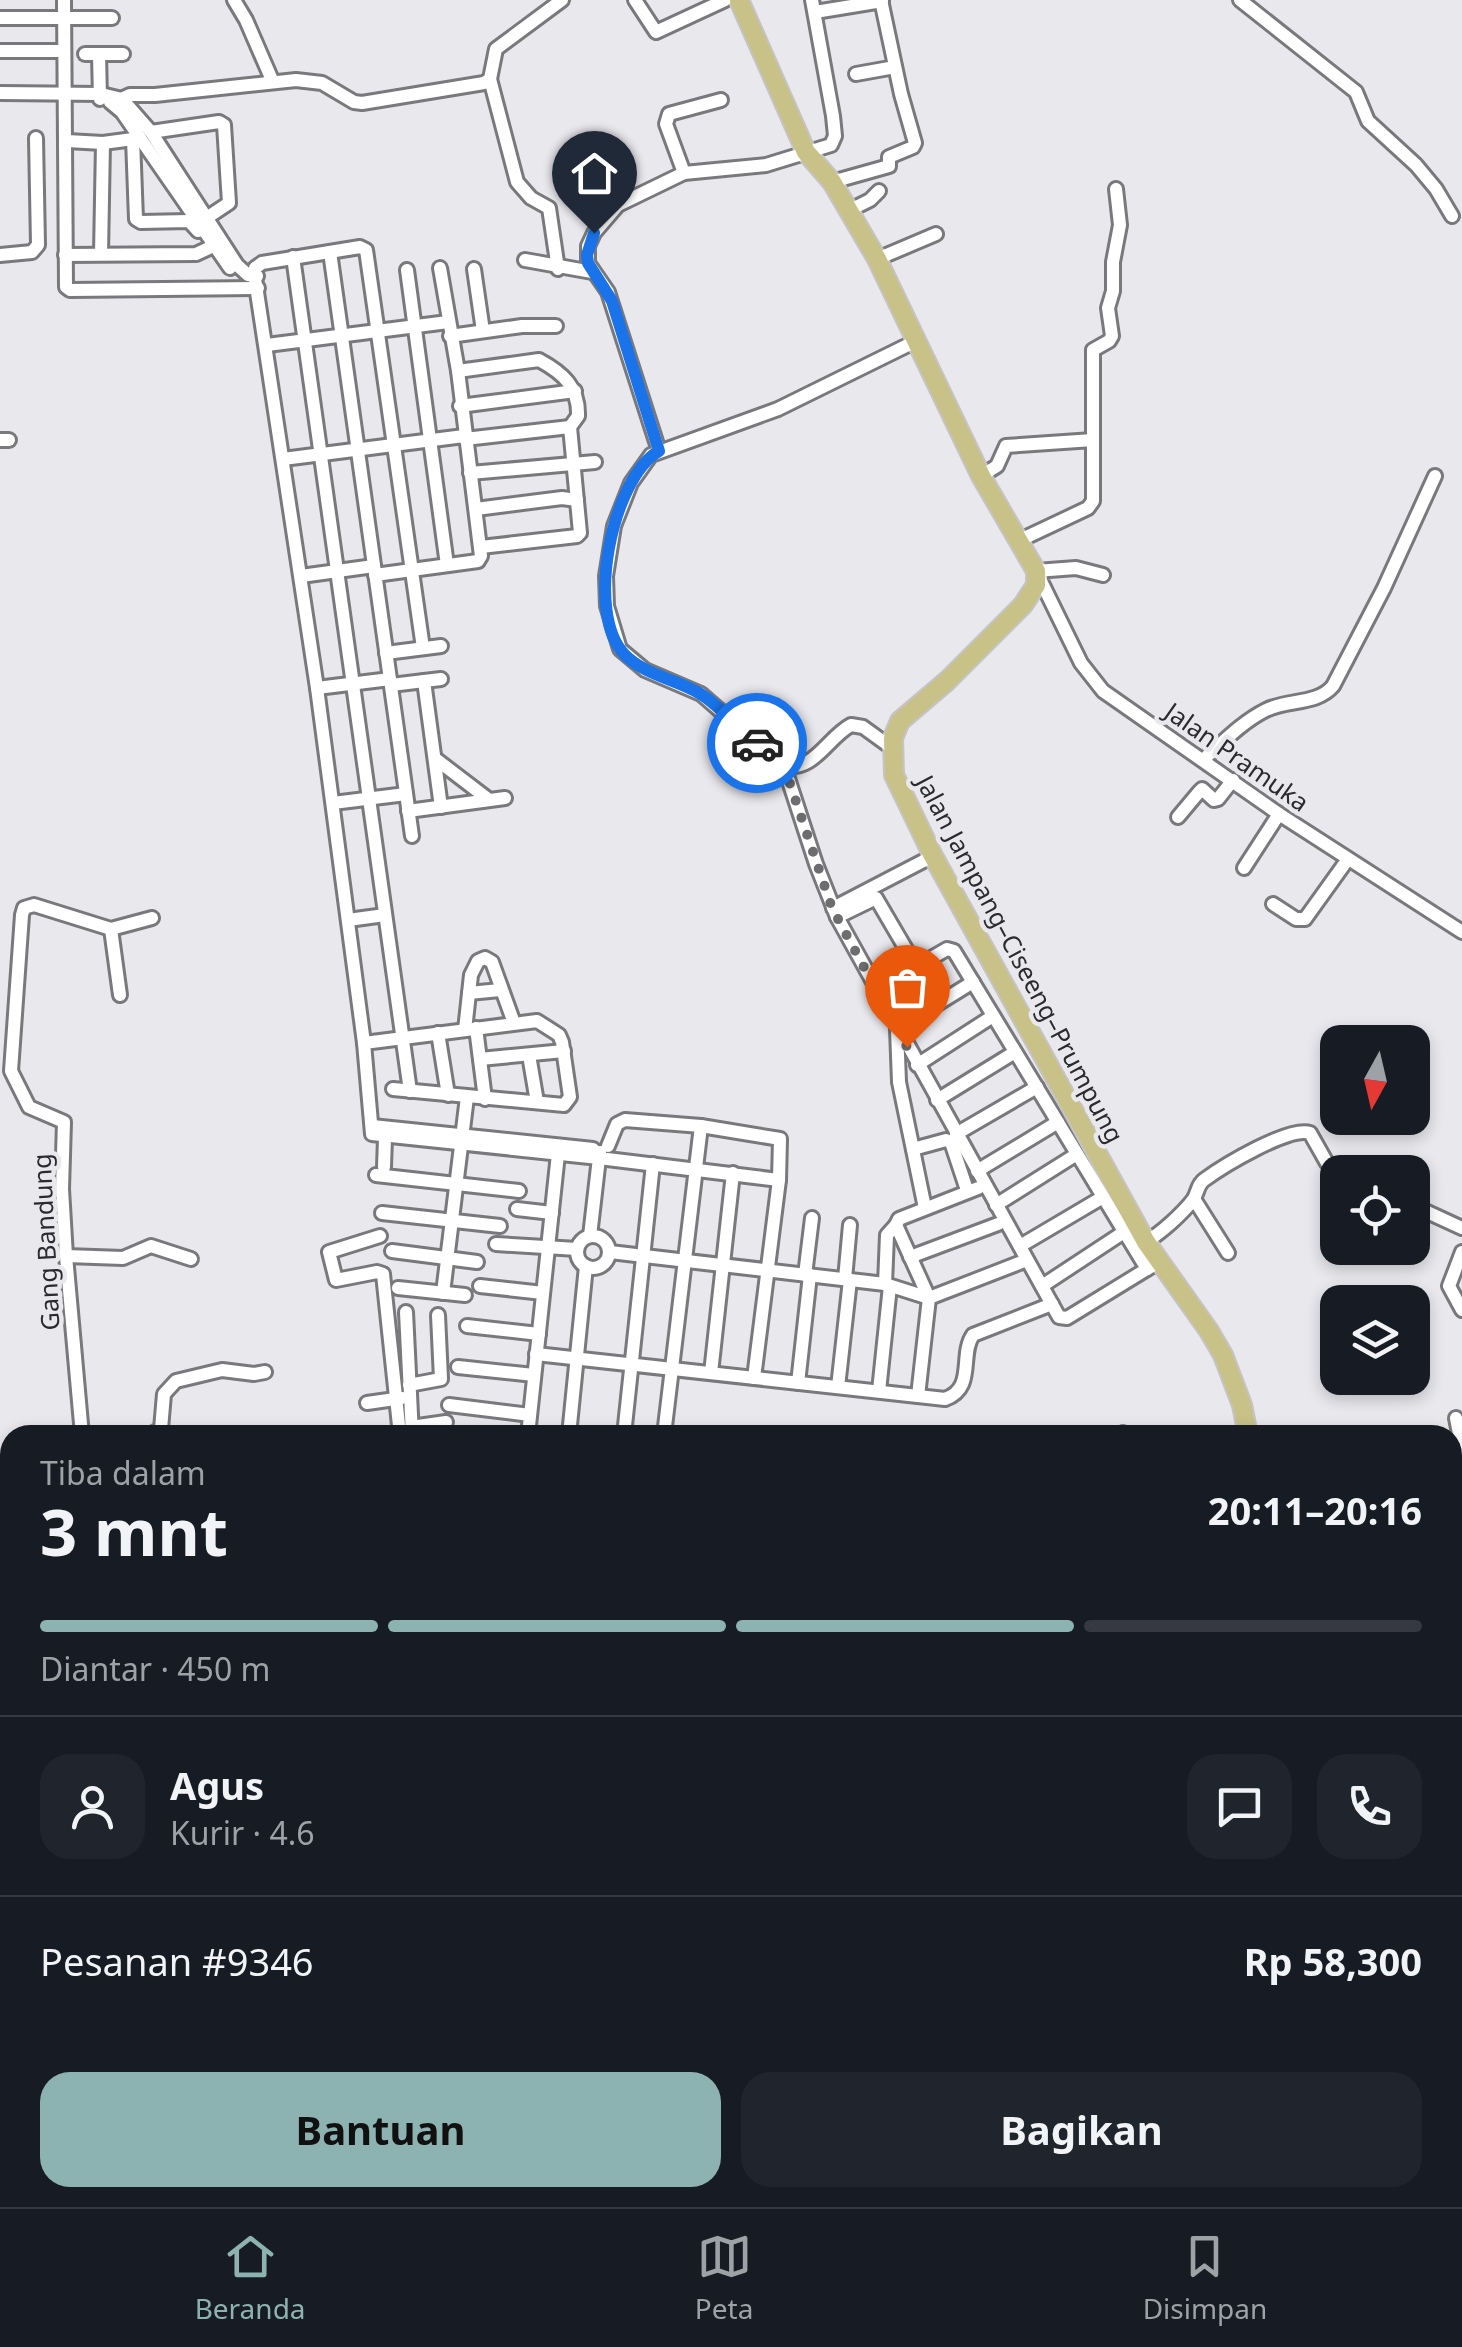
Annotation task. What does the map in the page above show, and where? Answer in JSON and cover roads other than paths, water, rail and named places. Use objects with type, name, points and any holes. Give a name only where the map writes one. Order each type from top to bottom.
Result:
[{"type":"main road","points":[[740,0],[806,152],[832,182],[877,259],[980,476],[1036,571],[1033,593],[947,681],[900,720],[892,748]]},
{"type":"main road","name":"Jalan Jampang–Ciseeng–Prumpung","points":[[892,748],[894,775],[933,856],[1146,1242],[1153,1266],[1209,1330],[1223,1355],[1246,1425]]},
{"type":"street","points":[[64,0],[66,284],[70,290],[234,288],[257,282]]},
{"type":"street","points":[[234,0],[272,80]]},
{"type":"street","points":[[558,269],[549,208],[530,198],[518,184],[490,79],[496,49],[562,0]]},
{"type":"street","points":[[635,0],[656,32],[725,0]]},
{"type":"street","points":[[659,451],[612,301],[592,272],[588,246],[609,212],[684,173],[748,168],[831,145],[835,136],[814,6],[882,0],[915,143],[889,158],[890,166],[832,182]]},
{"type":"street","points":[[1240,0],[1356,92],[1368,121],[1416,165],[1452,216]]},
{"type":"street","points":[[0,18],[112,18]]},
{"type":"street","points":[[0,51],[63,51]]},
{"type":"street","points":[[123,54],[92,54],[109,99],[141,136],[200,221],[237,266],[257,282]]},
{"type":"street","points":[[856,74],[895,67]]},
{"type":"street","points":[[0,96],[109,99],[272,80],[322,83],[362,103],[490,79]]},
{"type":"street","points":[[684,173],[666,124],[669,114],[720,100]]},
{"type":"street","points":[[67,142],[103,142],[219,122],[224,125],[229,203],[200,221],[136,219],[141,136]]},
{"type":"street","points":[[0,255],[32,252],[38,244],[36,138]]},
{"type":"street","points":[[101,254],[103,142]]},
{"type":"street","points":[[1018,541],[1088,508],[1094,500],[1092,354],[1095,347],[1112,336],[1108,308],[1120,225],[1116,189]]},
{"type":"street","points":[[848,211],[880,191]]},
{"type":"street","points":[[200,221],[209,248],[234,288]]},
{"type":"street","points":[[877,259],[936,234]]},
{"type":"street","points":[[423,648],[366,250],[360,247],[262,263],[256,268],[257,282],[317,688],[373,1136],[604,1153],[654,1164],[779,1180]]},
{"type":"street","points":[[66,255],[196,254],[209,248]]},
{"type":"street","points":[[330,252],[412,836]]},
{"type":"street","points":[[293,257],[410,1091]]},
{"type":"street","points":[[525,260],[558,269],[592,272]]},
{"type":"street","points":[[440,268],[458,371],[480,553]]},
{"type":"street","points":[[474,269],[483,331]]},
{"type":"street","points":[[407,270],[447,565]]},
{"type":"street","points":[[267,345],[415,326],[483,331],[556,326]]},
{"type":"street","points":[[876,990],[951,949],[1124,1232],[1153,1266],[1067,1318],[1060,1316],[897,1029],[876,990],[834,912],[784,766],[701,694],[646,670],[626,656],[611,627],[606,576],[614,526],[631,483],[646,461],[659,451],[778,409],[914,342]]},
{"type":"street","points":[[301,576],[447,565],[480,553],[577,536],[582,528],[570,427],[578,416],[575,391],[558,371],[539,360],[458,371]]},
{"type":"street","points":[[460,406],[575,391]]},
{"type":"street","points":[[283,460],[394,444],[570,427]]},
{"type":"street","points":[[980,476],[998,466],[1006,446],[1093,440]]},
{"type":"street","points":[[470,473],[595,462]]},
{"type":"street","points":[[1203,760],[1245,722],[1266,710],[1283,702],[1319,696],[1333,686],[1384,588],[1435,476]]},
{"type":"street","points":[[476,508],[562,498],[577,500]]},
{"type":"street","points":[[1036,571],[1076,568],[1104,575]]},
{"type":"street","name":"Jalan Pramuka","points":[[1036,571],[1081,663],[1103,691],[1278,814],[1462,932]]},
{"type":"street","points":[[386,653],[441,646]]},
{"type":"street","points":[[317,688],[441,679]]},
{"type":"street","points":[[424,681],[441,807]]},
{"type":"street","points":[[784,766],[811,760],[835,735],[855,724],[892,748]]},
{"type":"street","points":[[437,760],[488,799]]},
{"type":"street","points":[[1178,817],[1199,792],[1202,790],[1218,800],[1233,780]]},
{"type":"street","points":[[332,804],[406,794]]},
{"type":"street","points":[[408,811],[504,798]]},
{"type":"street","points":[[1244,868],[1278,814]]},
{"type":"street","points":[[834,912],[933,856]]},
{"type":"street","points":[[1273,904],[1296,919],[1305,918],[1348,859]]},
{"type":"street","points":[[834,912],[876,898],[917,968]]},
{"type":"street","name":"Gang Bandung","points":[[81,1425],[62,1190],[64,1122],[30,1107],[10,1072],[22,911],[27,906],[43,907],[112,929]]},
{"type":"street","points":[[348,920],[386,915]]},
{"type":"street","points":[[120,996],[112,929],[152,918]]},
{"type":"street","points":[[492,1099],[470,1029],[471,975],[478,961],[485,958],[492,962],[514,1023]]},
{"type":"street","points":[[897,1029],[972,982]]},
{"type":"street","points":[[469,993],[500,990]]},
{"type":"street","points":[[917,1064],[994,1016]]},
{"type":"street","points":[[364,1044],[537,1022],[559,1036],[569,1101],[564,1105],[536,1095],[492,1099],[393,1089]]},
{"type":"street","points":[[897,1029],[899,1082],[925,1208]]},
{"type":"street","points":[[438,1033],[448,1095]]},
{"type":"street","points":[[480,1060],[564,1051]]},
{"type":"street","points":[[937,1100],[1015,1052]]},
{"type":"street","points":[[529,1054],[536,1095]]},
{"type":"street","points":[[956,1134],[1037,1088]]},
{"type":"street","points":[[443,1293],[467,1097]]},
{"type":"street","points":[[496,1244],[577,1249],[594,1236],[604,1153],[617,1124],[625,1120],[777,1136],[782,1143],[779,1180],[754,1378]]},
{"type":"street","points":[[977,1171],[1058,1122]]},
{"type":"street","points":[[372,1126],[558,1154],[604,1153]]},
{"type":"street","points":[[665,1425],[701,1126]]},
{"type":"street","points":[[1146,1242],[1194,1199],[1200,1183],[1264,1145],[1302,1130],[1310,1133],[1323,1155]]},
{"type":"street","points":[[385,1138],[380,1171],[519,1191]]},
{"type":"street","points":[[879,1392],[888,1285],[886,1240],[899,1218],[972,1189],[951,1142],[913,1148]]},
{"type":"street","points":[[529,1425],[558,1154]]},
{"type":"street","points":[[996,1204],[1077,1154]]},
{"type":"street","points":[[625,1425],[654,1164]]},
{"type":"street","points":[[711,1374],[733,1173]]},
{"type":"street","points":[[1020,1246],[1103,1197]]},
{"type":"street","points":[[1194,1199],[1228,1253]]},
{"type":"street","points":[[517,1209],[552,1212]]},
{"type":"street","points":[[382,1213],[500,1226]]},
{"type":"street","points":[[1430,1213],[1462,1228]]},
{"type":"street","points":[[798,1383],[812,1218]]},
{"type":"street","points":[[910,1258],[998,1224]]},
{"type":"street","points":[[838,1387],[850,1225]]},
{"type":"street","points":[[896,1225],[929,1298],[918,1396]]},
{"type":"street","points":[[1042,1286],[1124,1232]]},
{"type":"street","points":[[380,1236],[329,1252],[328,1256],[336,1280],[383,1274],[405,1394]]},
{"type":"street","points":[[577,1249],[580,1262],[589,1267],[605,1263],[610,1252],[608,1245],[594,1236]]},
{"type":"street","points":[[66,1256],[123,1258],[151,1246],[191,1259]]},
{"type":"street","points":[[392,1252],[477,1262]]},
{"type":"street","points":[[610,1252],[847,1279],[888,1285],[929,1298],[1027,1260]]},
{"type":"street","points":[[1462,1252],[1449,1286],[1462,1310]]},
{"type":"street","points":[[578,1425],[589,1267]]},
{"type":"street","points":[[480,1286],[543,1293]]},
{"type":"street","points":[[398,1288],[465,1295]]},
{"type":"street","points":[[536,1354],[945,1399],[954,1396],[966,1376],[968,1342],[973,1334],[1052,1304]]},
{"type":"street","points":[[406,1312],[407,1425]]},
{"type":"street","points":[[367,1403],[405,1394],[441,1379],[438,1314]]},
{"type":"street","points":[[467,1326],[538,1334]]},
{"type":"street","points":[[571,1425],[581,1359]]},
{"type":"street","points":[[458,1366],[534,1375]]},
{"type":"street","points":[[161,1425],[164,1394],[176,1381],[222,1370],[265,1372]]},
{"type":"street","points":[[449,1405],[530,1415]]},
{"type":"street","points":[[1456,1418],[1457,1425]]},
{"type":"street","points":[[435,1425],[446,1422]]}]
